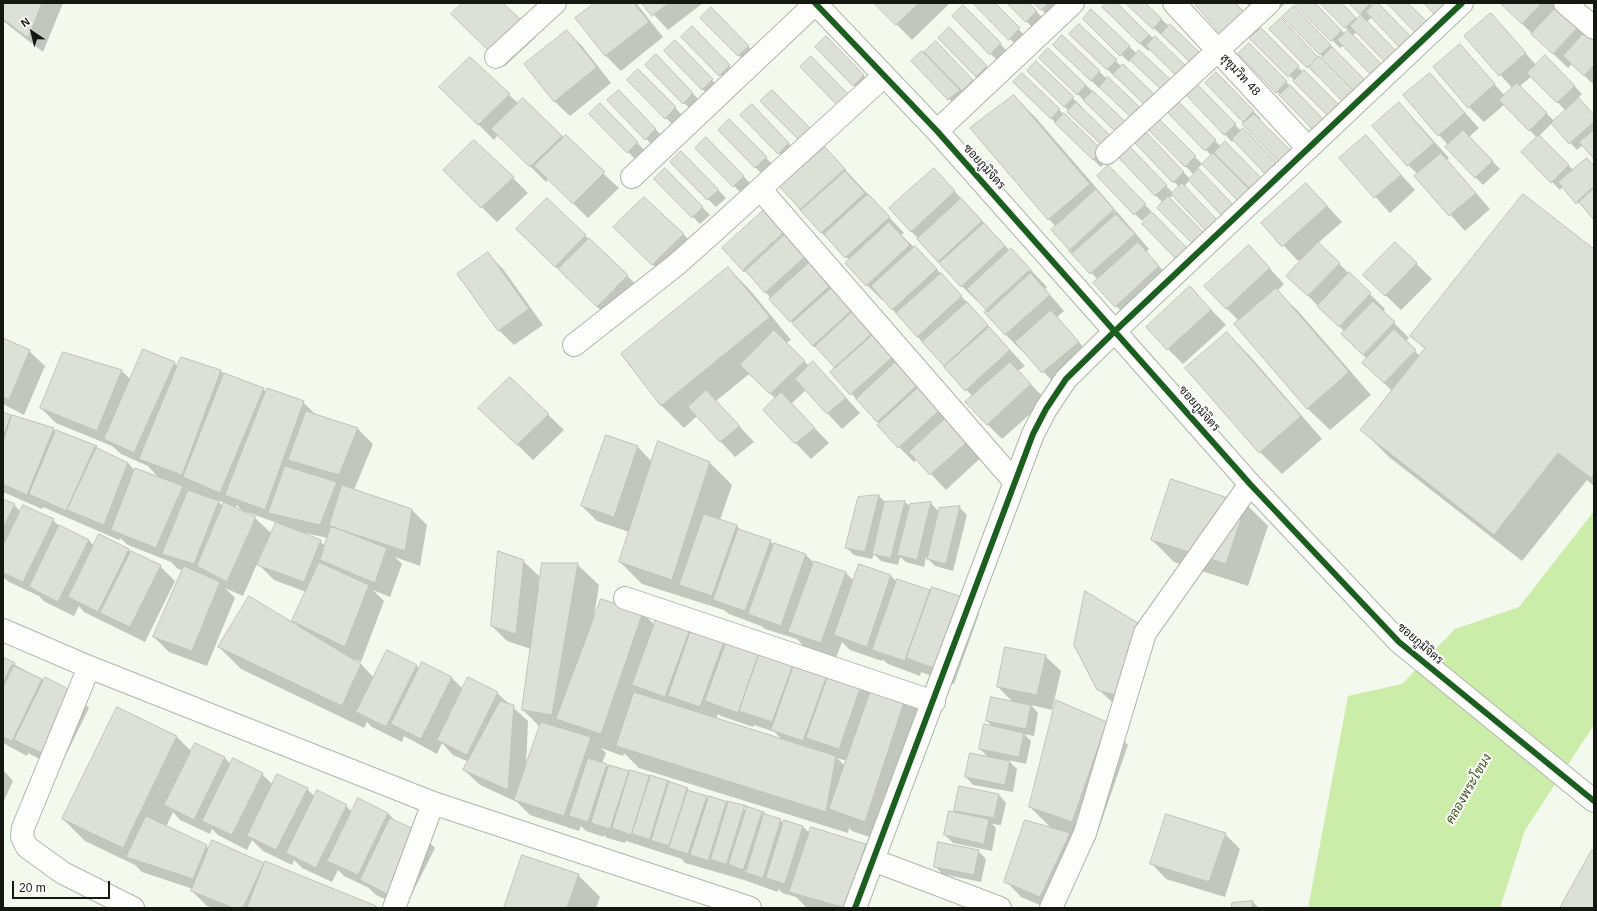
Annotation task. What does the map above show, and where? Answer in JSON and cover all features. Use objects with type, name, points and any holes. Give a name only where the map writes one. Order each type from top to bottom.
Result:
[{"type":"street","points":[[496,57],[555,3]]},
{"type":"street","points":[[632,177],[815,3]]},
{"type":"street","name":"ซอยภูมิจิตร","points":[[815,3],[937,131],[1250,484],[1399,642],[1594,801]]},
{"type":"street","points":[[937,131],[1073,3]]},
{"type":"street","name":"สุขุมวิท 48","points":[[1174,3],[1307,147]]},
{"type":"street","points":[[1107,152],[1269,3]]},
{"type":"street","points":[[855,908],[934,702],[1033,434],[1050,403],[1066,379],[1115,330],[1307,147],[1462,3]]},
{"type":"street","points":[[1566,3],[1594,28]]},
{"type":"street","points":[[574,345],[676,265],[884,76]]},
{"type":"street","points":[[760,189],[1015,482]]},
{"type":"street","points":[[1051,908],[1085,833],[1145,633],[1250,484]]},
{"type":"street","points":[[625,598],[934,702]]},
{"type":"street","points":[[3,630],[89,667],[433,802],[750,908]]},
{"type":"street","points":[[89,667],[23,828],[22,837],[27,847],[63,873],[133,908]]},
{"type":"street","points":[[394,908],[433,802]]},
{"type":"street","points":[[873,860],[1000,908]]},
{"type":"water","name":"คลองพระโขนง","points":[[1594,511],[1594,725],[1525,830],[1500,908],[1308,908],[1348,696],[1402,684],[1455,629],[1519,607]]},
{"type":"building","points":[[3,3],[42,3],[28,38],[3,19]]},
{"type":"building","points":[[462,3],[503,3],[522,21],[490,52],[451,14]]},
{"type":"building","points":[[595,3],[634,3],[649,22],[605,56],[575,18]]},
{"type":"building","points":[[642,3],[669,3],[652,16]]},
{"type":"building","points":[[874,3],[919,3],[896,25]]},
{"type":"building","points":[[973,3],[995,3],[1020,28],[1009,40]]},
{"type":"building","points":[[1007,3],[1029,3],[1037,11],[1026,22]]},
{"type":"building","points":[[1034,3],[1049,3],[1041,10]]},
{"type":"building","points":[[1106,3],[1117,3],[1149,35],[1140,44],[1102,7]]},
{"type":"building","points":[[1126,3],[1145,3],[1162,19],[1153,29]]},
{"type":"building","points":[[1194,3],[1235,3],[1244,13],[1221,34]]},
{"type":"building","points":[[1294,3],[1315,3],[1342,31],[1331,41]]},
{"type":"building","points":[[1320,3],[1342,3],[1356,18],[1345,28]]},
{"type":"building","points":[[1349,3],[1371,3],[1360,14]]},
{"type":"building","points":[[1375,3],[1378,3],[1414,40],[1403,51],[1366,12]]},
{"type":"building","points":[[1387,3],[1408,3],[1432,27],[1421,38]]},
{"type":"building","points":[[1424,3],[1446,3],[1453,10],[1441,21]]},
{"type":"building","points":[[1542,3],[1522,24],[1501,4]]},
{"type":"building","points":[[1560,3],[1582,23],[1553,54],[1531,34]]},
{"type":"building","points":[[963,5],[1001,43],[990,55],[952,16]]},
{"type":"building","points":[[1294,6],[1331,45],[1320,55],[1282,17]]},
{"type":"building","points":[[711,7],[749,46],[738,56],[700,18]]},
{"type":"building","points":[[1091,9],[1130,46],[1120,56],[1083,19]]},
{"type":"building","points":[[1491,13],[1526,53],[1499,76],[1464,36]]},
{"type":"building","points":[[1361,15],[1399,54],[1388,65],[1350,26]]},
{"type":"building","points":[[1281,18],[1318,57],[1307,68],[1269,29]]},
{"type":"building","points":[[1079,24],[1117,60],[1107,70],[1069,34]]},
{"type":"building","points":[[1170,24],[1208,61],[1198,70],[1161,34]]},
{"type":"building","points":[[1592,24],[1594,26],[1594,65],[1584,76],[1563,56]]},
{"type":"building","points":[[692,26],[730,65],[719,76],[681,37]]},
{"type":"building","points":[[949,27],[987,66],[976,77],[938,38]]},
{"type":"building","points":[[1261,28],[1299,66],[1288,77],[1249,38]]},
{"type":"building","points":[[567,30],[597,67],[554,102],[524,64]]},
{"type":"building","points":[[1348,30],[1386,69],[1375,79],[1337,40]]},
{"type":"building","points":[[1062,35],[1100,71],[1091,81],[1053,45]]},
{"type":"building","points":[[826,36],[864,75],[853,86],[815,47]]},
{"type":"building","points":[[1155,36],[1193,73],[1184,83],[1146,46]]},
{"type":"building","points":[[675,40],[713,79],[702,90],[664,51]]},
{"type":"building","points":[[936,41],[973,80],[962,91],[924,52]]},
{"type":"building","points":[[1249,43],[1287,81],[1276,93],[1238,54]]},
{"type":"building","points":[[1460,44],[1495,84],[1468,108],[1433,67]]},
{"type":"building","points":[[1332,47],[1370,85],[1359,96],[1321,58]]},
{"type":"building","points":[[1048,48],[1086,85],[1077,95],[1039,58]]},
{"type":"building","points":[[1139,50],[1177,86],[1168,96],[1130,60]]},
{"type":"building","points":[[922,51],[960,90],[948,100],[911,61]]},
{"type":"building","points":[[656,54],[693,93],[683,104],[645,65]]},
{"type":"building","points":[[1545,55],[1575,86],[1557,103],[1527,73]]},
{"type":"building","points":[[811,56],[849,95],[838,106],[800,67]]},
{"type":"building","points":[[1319,56],[1357,94],[1346,105],[1309,67]]},
{"type":"building","points":[[470,57],[510,94],[478,125],[439,87]]},
{"type":"building","points":[[1036,61],[1074,97],[1064,107],[1027,71]]},
{"type":"building","points":[[1123,64],[1161,101],[1151,111],[1113,74]]},
{"type":"building","points":[[638,69],[676,107],[665,119],[627,80]]},
{"type":"building","points":[[1304,70],[1342,108],[1331,119],[1293,81]]},
{"type":"building","points":[[1216,72],[1254,111],[1243,122],[1205,83]]},
{"type":"building","points":[[1022,73],[1060,109],[1051,119],[1013,82]]},
{"type":"building","points":[[1430,73],[1465,113],[1438,136],[1403,95]]},
{"type":"building","points":[[1108,77],[1147,114],[1137,123],[1099,87]]},
{"type":"building","points":[[1517,83],[1547,113],[1529,131],[1499,100]]},
{"type":"building","points":[[1198,85],[1236,124],[1224,135],[1187,96]]},
{"type":"building","points":[[1290,85],[1328,124],[1317,134],[1279,95]]},
{"type":"building","points":[[619,90],[656,129],[645,140],[607,100]]},
{"type":"building","points":[[772,90],[810,128],[798,139],[760,101]]},
{"type":"building","points":[[1093,91],[1131,127],[1121,137],[1083,100]]},
{"type":"building","points":[[1014,95],[1090,184],[1048,220],[970,128]]},
{"type":"building","points":[[523,98],[562,136],[530,167],[491,129]]},
{"type":"building","points":[[1579,98],[1594,115],[1594,122],[1569,144],[1551,123]]},
{"type":"building","points":[[1178,101],[1216,140],[1205,151],[1167,112]]},
{"type":"building","points":[[1076,102],[1114,139],[1105,148],[1067,112]]},
{"type":"building","points":[[1399,102],[1434,143],[1407,166],[1372,126]]},
{"type":"building","points":[[600,103],[638,142],[627,153],[589,114]]},
{"type":"building","points":[[752,104],[789,143],[778,154],[740,115]]},
{"type":"building","points":[[1064,113],[1102,150],[1093,160],[1055,123]]},
{"type":"building","points":[[1254,114],[1292,152],[1280,163],[1242,124]]},
{"type":"building","points":[[1158,118],[1196,156],[1185,167],[1147,128]]},
{"type":"building","points":[[729,119],[767,157],[755,168],[718,130]]},
{"type":"building","points":[[1243,128],[1281,167],[1269,178],[1232,139]]},
{"type":"building","points":[[1463,130],[1493,161],[1475,178],[1445,147]]},
{"type":"building","points":[[1594,130],[1594,159],[1579,142]]},
{"type":"building","points":[[1147,133],[1184,172],[1173,183],[1135,143]]},
{"type":"building","points":[[566,135],[605,172],[573,204],[534,166]]},
{"type":"building","points":[[1366,135],[1401,175],[1374,198],[1339,158]]},
{"type":"building","points":[[1539,135],[1569,165],[1551,183],[1521,152]]},
{"type":"building","points":[[706,137],[744,176],[733,187],[695,148]]},
{"type":"building","points":[[474,140],[514,177],[481,208],[443,170]]},
{"type":"building","points":[[1225,141],[1263,180],[1252,191],[1214,153]]},
{"type":"building","points":[[1129,146],[1167,185],[1155,196],[1118,157]]},
{"type":"building","points":[[825,147],[846,170],[801,210],[780,187]]},
{"type":"building","points":[[681,151],[719,190],[707,200],[670,162]]},
{"type":"building","points":[[1213,153],[1252,192],[1240,203],[1202,164]]},
{"type":"building","points":[[1441,153],[1476,193],[1449,216],[1414,176]]},
{"type":"building","points":[[1587,158],[1594,166],[1594,188],[1576,204],[1558,182]]},
{"type":"building","points":[[1108,165],[1146,204],[1134,215],[1097,176]]},
{"type":"building","points":[[665,168],[703,207],[692,218],[654,179]]},
{"type":"building","points":[[934,168],[955,191],[911,232],[889,208]]},
{"type":"building","points":[[1199,169],[1237,209],[1225,219],[1188,180]]},
{"type":"building","points":[[844,170],[865,193],[821,233],[800,210]]},
{"type":"building","points":[[1182,183],[1219,222],[1208,233],[1171,194]]},
{"type":"building","points":[[1306,183],[1327,206],[1282,247],[1261,223]]},
{"type":"building","points":[[1594,187],[1594,220],[1578,201]]},
{"type":"building","points":[[1096,189],[1117,213],[1072,253],[1051,230]]},
{"type":"building","points":[[868,194],[890,217],[845,258],[824,234]]},
{"type":"building","points":[[1523,194],[1594,249],[1594,474],[1591,478],[1558,453],[1494,535],[1360,430],[1425,348],[1410,336]]},
{"type":"building","points":[[1168,196],[1206,235],[1195,246],[1157,208]]},
{"type":"building","points":[[644,197],[684,234],[652,265],[613,227]]},
{"type":"building","points":[[547,198],[586,235],[555,267],[516,229]]},
{"type":"building","points":[[961,198],[982,221],[938,262],[917,239]]},
{"type":"building","points":[[767,207],[788,231],[744,272],[722,248]]},
{"type":"building","points":[[1113,211],[1135,234],[1090,274],[1069,251]]},
{"type":"building","points":[[1153,213],[1191,252],[1180,263],[1142,224]]},
{"type":"building","points":[[889,222],[910,245],[866,286],[845,263]]},
{"type":"building","points":[[984,223],[1005,246],[961,287],[939,263]]},
{"type":"building","points":[[788,229],[810,252],[765,293],[744,269]]},
{"type":"building","points":[[589,238],[628,275],[597,307],[558,269]]},
{"type":"building","points":[[1138,242],[1159,266],[1115,307],[1093,283]]},
{"type":"building","points":[[1318,242],[1340,263],[1308,296],[1286,276]]},
{"type":"building","points":[[1395,242],[1417,263],[1385,296],[1363,275]]},
{"type":"building","points":[[1249,245],[1270,268],[1226,309],[1204,286]]},
{"type":"building","points":[[915,246],[937,269],[892,310],[871,286]]},
{"type":"building","points":[[1011,248],[1032,271],[988,312],[967,289]]},
{"type":"building","points":[[488,252],[529,309],[498,331],[457,274]]},
{"type":"building","points":[[814,258],[834,282],[790,322],[769,299]]},
{"type":"building","points":[[728,267],[770,317],[661,406],[621,354]]},
{"type":"building","points":[[1029,271],[1050,295],[1005,335],[984,312]]},
{"type":"building","points":[[1349,272],[1371,293],[1339,327],[1317,306]]},
{"type":"building","points":[[941,273],[962,296],[917,337],[896,313]]},
{"type":"building","points":[[837,283],[858,306],[814,347],[792,323]]},
{"type":"building","points":[[1190,286],[1211,310],[1167,350],[1146,327]]},
{"type":"building","points":[[1276,288],[1349,372],[1307,409],[1234,324]]},
{"type":"building","points":[[1373,301],[1395,322],[1363,355],[1341,334]]},
{"type":"building","points":[[967,302],[988,325],[944,366],[922,342]]},
{"type":"building","points":[[858,305],[880,328],[835,368],[814,345]]},
{"type":"building","points":[[1051,310],[1079,342],[1042,373],[1015,342]]},
{"type":"building","points":[[989,327],[1010,350],[965,391],[944,367]]},
{"type":"building","points":[[1394,329],[1416,350],[1384,383],[1362,363]]},
{"type":"building","points":[[774,330],[805,361],[770,394],[740,365]]},
{"type":"building","points":[[874,332],[895,355],[850,395],[830,372]]},
{"type":"building","points":[[1227,332],[1301,416],[1259,453],[1185,368]]},
{"type":"building","points":[[3,338],[30,350],[9,400],[3,397]]},
{"type":"building","points":[[143,349],[175,362],[134,453],[104,439]]},
{"type":"building","points":[[63,352],[122,370],[97,431],[40,408]]},
{"type":"building","points":[[181,357],[221,370],[182,475],[139,459]]},
{"type":"building","points":[[900,358],[921,382],[877,422],[856,399]]},
{"type":"building","points":[[813,361],[846,398],[827,414],[795,379]]},
{"type":"building","points":[[1010,362],[1031,384],[987,425],[965,402]]},
{"type":"building","points":[[224,373],[264,388],[220,493],[183,477]]},
{"type":"building","points":[[510,377],[549,414],[517,445],[478,408]]},
{"type":"building","points":[[922,384],[943,407],[898,448],[877,425]]},
{"type":"building","points":[[267,388],[304,401],[265,510],[225,495]]},
{"type":"building","points":[[706,390],[740,426],[720,442],[688,407]]},
{"type":"building","points":[[781,392],[815,428],[795,444],[763,410]]},
{"type":"building","points":[[306,411],[358,428],[339,475],[288,460]]},
{"type":"building","points":[[953,411],[975,435],[930,475],[909,452]]},
{"type":"building","points":[[3,412],[11,415],[3,438]]},
{"type":"building","points":[[12,415],[54,428],[27,495],[3,484],[3,442]]},
{"type":"building","points":[[56,430],[97,446],[66,511],[29,494]]},
{"type":"building","points":[[606,435],[638,446],[614,517],[581,506]]},
{"type":"building","points":[[658,441],[710,462],[672,580],[619,562]]},
{"type":"building","points":[[95,447],[128,463],[104,525],[67,510]]},
{"type":"building","points":[[285,466],[337,482],[320,525],[268,513]]},
{"type":"building","points":[[135,468],[183,486],[156,548],[111,530]]},
{"type":"building","points":[[1171,479],[1246,504],[1226,564],[1151,540]]},
{"type":"building","points":[[342,485],[412,509],[405,551],[329,526]]},
{"type":"building","points":[[188,490],[219,501],[194,564],[162,554]]},
{"type":"building","points":[[879,495],[865,552],[845,548],[858,497]]},
{"type":"building","points":[[3,499],[15,504],[3,528]]},
{"type":"building","points":[[905,501],[891,558],[872,554],[884,502]]},
{"type":"building","points":[[224,502],[256,517],[227,582],[197,566]]},
{"type":"building","points":[[931,502],[917,560],[897,555],[910,504]]},
{"type":"building","points":[[23,505],[54,519],[23,582],[3,573],[3,546]]},
{"type":"building","points":[[960,506],[946,564],[927,559],[939,508]]},
{"type":"building","points":[[704,514],[737,525],[712,596],[679,585]]},
{"type":"building","points":[[276,522],[321,540],[304,582],[257,565]]},
{"type":"building","points":[[59,525],[89,540],[58,602],[29,587]]},
{"type":"building","points":[[331,526],[387,548],[375,583],[320,560]]},
{"type":"building","points":[[738,529],[771,540],[745,611],[713,600]]},
{"type":"building","points":[[99,534],[129,549],[98,612],[68,597]]},
{"type":"building","points":[[774,543],[806,554],[781,626],[748,614]]},
{"type":"building","points":[[131,551],[161,565],[130,627],[100,613]]},
{"type":"building","points":[[498,551],[524,560],[516,634],[491,626]]},
{"type":"building","points":[[814,561],[846,572],[821,643],[788,632]]},
{"type":"building","points":[[319,562],[369,585],[345,647],[292,621]]},
{"type":"building","points":[[542,563],[578,563],[552,715],[522,710]]},
{"type":"building","points":[[859,564],[891,575],[867,647],[834,635]]},
{"type":"building","points":[[184,566],[220,582],[192,651],[153,637]]},
{"type":"building","points":[[897,579],[930,590],[905,661],[872,650]]},
{"type":"building","points":[[932,587],[965,598],[939,670],[906,658]]},
{"type":"building","points":[[1085,591],[1138,623],[1116,695],[1097,690],[1074,645]]},
{"type":"building","points":[[249,596],[361,664],[342,706],[218,647]]},
{"type":"building","points":[[601,599],[643,612],[601,734],[556,719]]},
{"type":"building","points":[[658,614],[691,626],[665,697],[632,685]]},
{"type":"building","points":[[693,624],[726,636],[700,707],[668,696]]},
{"type":"building","points":[[730,631],[763,642],[738,713],[705,701]]},
{"type":"building","points":[[764,640],[798,651],[772,722],[739,711]]},
{"type":"building","points":[[1005,647],[1046,655],[1037,695],[997,687]]},
{"type":"building","points":[[387,650],[417,665],[386,727],[356,712]]},
{"type":"building","points":[[3,657],[15,663],[3,687]]},
{"type":"building","points":[[796,659],[829,670],[803,741],[771,730]]},
{"type":"building","points":[[422,662],[452,677],[421,739],[391,724]]},
{"type":"building","points":[[12,665],[42,679],[12,741],[3,737],[3,684]]},
{"type":"building","points":[[831,667],[864,678],[839,749],[806,738]]},
{"type":"building","points":[[45,677],[74,692],[44,754],[14,740]]},
{"type":"building","points":[[468,677],[498,692],[467,755],[437,740]]},
{"type":"building","points":[[874,681],[907,693],[865,822],[829,809]]},
{"type":"building","points":[[634,692],[836,756],[826,812],[616,746]]},
{"type":"building","points":[[991,697],[1031,705],[1026,729],[986,721]]},
{"type":"building","points":[[1056,700],[1107,722],[1072,822],[1029,807]]},
{"type":"building","points":[[500,701],[514,705],[508,790],[463,770]]},
{"type":"building","points":[[117,707],[177,736],[123,848],[62,819]]},
{"type":"building","points":[[541,722],[591,737],[564,816],[514,800]]},
{"type":"building","points":[[984,724],[1024,733],[1019,757],[979,749]]},
{"type":"building","points":[[195,743],[225,757],[194,820],[164,805]]},
{"type":"building","points":[[970,753],[1010,761],[1005,785],[965,777]]},
{"type":"building","points":[[233,758],[263,773],[232,835],[202,821]]},
{"type":"building","points":[[588,758],[607,764],[588,822],[569,816]]},
{"type":"building","points":[[609,765],[629,771],[610,829],[591,823]]},
{"type":"building","points":[[630,770],[650,776],[631,835],[612,828]]},
{"type":"building","points":[[277,774],[308,788],[276,850],[247,836]]},
{"type":"building","points":[[650,775],[669,781],[651,840],[632,834]]},
{"type":"building","points":[[668,781],[688,788],[669,846],[650,840]]},
{"type":"building","points":[[959,786],[999,794],[994,818],[954,811]]},
{"type":"building","points":[[317,790],[347,805],[316,868],[286,853]]},
{"type":"building","points":[[687,790],[707,796],[688,854],[669,848]]},
{"type":"building","points":[[709,796],[728,802],[710,861],[690,855]]},
{"type":"building","points":[[358,798],[388,813],[358,875],[327,861]]},
{"type":"building","points":[[727,801],[747,806],[728,865],[709,859]]},
{"type":"building","points":[[745,806],[764,812],[746,871],[727,864]]},
{"type":"building","points":[[949,811],[989,819],[984,844],[944,835]]},
{"type":"building","points":[[762,813],[781,819],[763,878],[743,872]]},
{"type":"building","points":[[1166,814],[1226,833],[1209,882],[1150,864]]},
{"type":"building","points":[[146,816],[207,845],[193,879],[126,857]]},
{"type":"building","points":[[390,818],[420,832],[389,895],[360,880]]},
{"type":"building","points":[[784,820],[803,826],[785,884],[766,878]]},
{"type":"building","points":[[1025,820],[1070,833],[1040,897],[1004,882]]},
{"type":"building","points":[[811,827],[866,844],[845,908],[789,892]]},
{"type":"building","points":[[212,840],[264,863],[243,908],[233,908],[191,891]]},
{"type":"building","points":[[938,842],[979,850],[974,875],[934,867]]},
{"type":"building","points":[[1592,850],[1594,851],[1594,908],[1560,908]]},
{"type":"building","points":[[522,855],[579,874],[567,908],[504,908]]},
{"type":"building","points":[[265,861],[376,906],[376,908],[247,908]]},
{"type":"building","points":[[1253,901],[1252,908],[1231,908],[1232,903]]},
{"type":"cycle path","points":[[815,3],[937,131],[1250,484],[1399,642],[1594,801]]},
{"type":"cycle path","points":[[855,908],[1033,434],[1046,409],[1066,379],[1462,3]]}]
